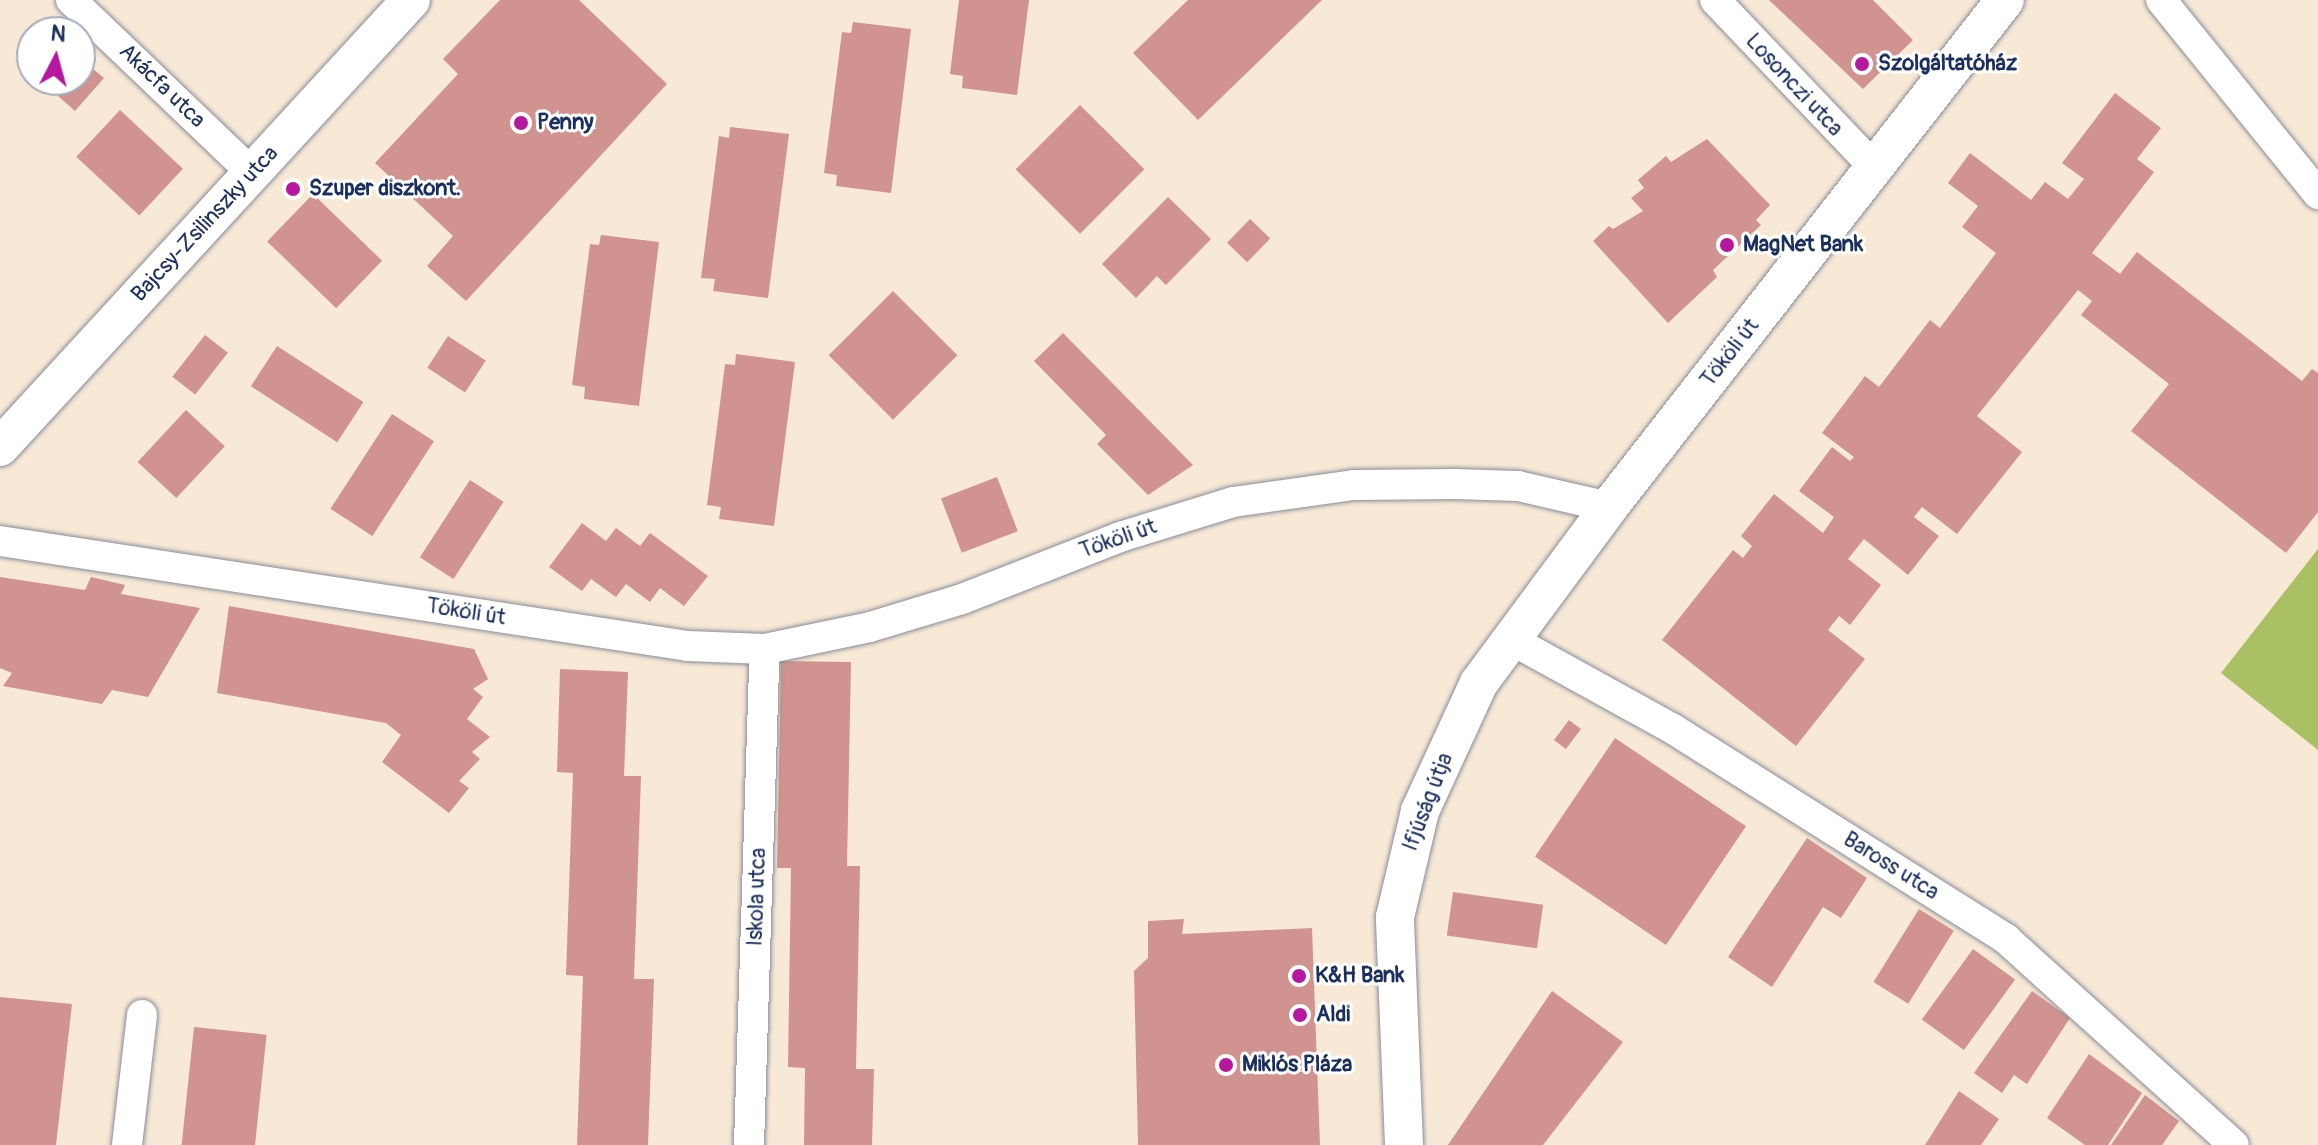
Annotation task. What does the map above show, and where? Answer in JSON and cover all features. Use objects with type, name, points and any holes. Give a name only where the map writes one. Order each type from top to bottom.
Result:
[{"type":"street","name":"Akácfa utca","points":[[71,0],[252,173]]},
{"type":"street","name":"Bajcsy-Zsilinszky utca","points":[[0,447],[411,0]]},
{"type":"street","name":"Losonczi utca","points":[[1715,0],[1875,168]]},
{"type":"street","name":"Tököli út","points":[[0,541],[688,646],[765,649],[870,627],[931,608],[1120,537],[1233,502],[1354,485],[1455,484],[1518,486],[1609,507],[2005,0]]},
{"type":"street","points":[[2161,0],[2318,194]]},
{"type":"street","name":"Ifjúság útja","points":[[1404,1145],[1394,970],[1403,870],[1420,811],[1479,683],[1609,507]]},
{"type":"street","name":"Baross utca","points":[[1510,639],[1673,729],[2006,939],[2234,1145]]},
{"type":"street","name":"Iskola utca","points":[[749,1145],[765,649]]},
{"type":"street","points":[[127,1145],[142,1015]]},
{"type":"green space","points":[[2318,549],[2318,750],[2221,673]]},
{"type":"building","name":"Penny","points":[[500,0],[579,0],[667,84],[466,301],[427,266],[453,236],[375,163],[458,74],[443,59]]},
{"type":"building","points":[[959,0],[1029,0],[1017,95],[962,88],[963,76],[950,74]]},
{"type":"building","points":[[1188,0],[1322,0],[1198,120],[1133,53]]},
{"type":"building","name":"Szolgáltatóház","points":[[1769,0],[1873,0],[1913,40],[1863,89]]},
{"type":"building","points":[[853,22],[911,29],[891,193],[836,186],[837,175],[824,173],[842,32],[851,33]]},
{"type":"building","points":[[96,71],[104,78],[96,87]]},
{"type":"building","points":[[2115,93],[2161,128],[2137,159],[2154,172],[2092,253],[2120,274],[2137,252],[2302,381],[2312,369],[2318,373],[2318,512],[2286,553],[2131,431],[2169,384],[2081,315],[2092,301],[2078,290],[1977,416],[2022,452],[1957,534],[1922,507],[1914,517],[1939,536],[1908,575],[1864,539],[1848,559],[1881,585],[1850,625],[1839,616],[1828,630],[1865,659],[1796,746],[1662,640],[1733,550],[1743,558],[1752,546],[1741,536],[1774,494],[1823,533],[1834,517],[1799,491],[1832,447],[1850,461],[1854,457],[1822,433],[1865,376],[1879,387],[1930,320],[1940,328],[1996,253],[1962,227],[1978,206],[1948,183],[1970,153],[2031,200],[2045,182],[2068,199],[2084,179],[2062,163]]},
{"type":"building","points":[[58,96],[88,96],[75,111]]},
{"type":"building","points":[[1080,105],[1144,169],[1080,234],[1016,169]]},
{"type":"building","points":[[120,110],[183,169],[139,215],[76,157]]},
{"type":"building","points":[[730,127],[789,134],[768,298],[713,291],[715,279],[701,278],[719,136],[729,138]]},
{"type":"building","points":[[1707,139],[1770,205],[1756,220],[1761,225],[1713,270],[1717,277],[1668,323],[1593,241],[1609,226],[1613,229],[1643,211],[1631,198],[1644,188],[1638,180],[1666,156],[1671,162]]},
{"type":"building","points":[[313,194],[382,261],[336,308],[267,241]]},
{"type":"building","points":[[1168,197],[1211,239],[1166,285],[1157,276],[1136,298],[1102,264]]},
{"type":"building","points":[[1250,219],[1270,238],[1247,262],[1227,243]]},
{"type":"building","points":[[601,235],[659,242],[639,406],[584,399],[585,387],[572,385],[590,244],[599,245]]},
{"type":"building","points":[[893,291],[957,355],[893,420],[829,355]]},
{"type":"building","points":[[1063,333],[1193,465],[1148,495],[1097,444],[1106,435],[1034,361]]},
{"type":"building","points":[[205,335],[228,353],[195,395],[172,377]]},
{"type":"building","points":[[448,336],[486,361],[465,392],[427,368]]},
{"type":"building","points":[[277,346],[363,402],[337,442],[251,386]]},
{"type":"building","points":[[736,354],[795,362],[774,526],[719,519],[721,507],[707,505],[725,364],[735,365]]},
{"type":"building","points":[[186,410],[225,446],[176,498],[138,462]]},
{"type":"building","points":[[392,414],[434,441],[372,536],[330,509]]},
{"type":"building","points":[[997,477],[1018,531],[962,553],[941,499]]},
{"type":"building","points":[[470,480],[504,502],[453,579],[420,557]]},
{"type":"building","points":[[582,523],[606,541],[616,528],[640,546],[650,533],[708,576],[684,606],[660,588],[650,602],[626,584],[616,597],[591,579],[582,591],[549,567]]},
{"type":"building","points":[[0,577],[85,590],[91,577],[125,585],[121,594],[200,608],[148,697],[112,690],[102,704],[3,686],[12,673],[0,668]]},
{"type":"building","points":[[229,606],[474,649],[488,679],[473,689],[483,697],[467,719],[490,737],[472,752],[480,759],[459,781],[469,788],[449,813],[382,762],[401,735],[386,723],[217,693]]},
{"type":"building","points":[[781,661],[851,662],[847,866],[860,866],[856,1069],[874,1069],[872,1145],[804,1145],[805,1068],[788,1067],[791,868],[777,868]]},
{"type":"building","points":[[560,669],[628,672],[624,776],[641,776],[634,979],[654,979],[648,1145],[577,1145],[583,976],[566,975],[573,773],[557,772]]},
{"type":"building","points":[[1569,720],[1581,729],[1566,749],[1554,740]]},
{"type":"building","points":[[1615,738],[1746,826],[1666,945],[1535,857]]},
{"type":"building","points":[[1807,838],[1867,878],[1841,918],[1823,907],[1772,987],[1728,957]]},
{"type":"building","points":[[1453,892],[1543,905],[1537,948],[1447,936]]},
{"type":"building","points":[[1919,909],[1954,931],[1908,1004],[1873,982]]},
{"type":"building","name":"Miklós Pláza","points":[[1184,919],[1182,934],[1312,928],[1320,1145],[1138,1145],[1134,971],[1148,958],[1148,921]]},
{"type":"building","points":[[1973,949],[2015,980],[1964,1050],[1922,1019]]},
{"type":"building","points":[[1552,991],[1623,1042],[1543,1145],[1448,1145]]},
{"type":"building","points":[[2032,991],[2070,1018],[2027,1084],[2014,1075],[2002,1093],[1974,1073]]},
{"type":"building","points":[[0,997],[72,1004],[56,1145],[0,1145]]},
{"type":"building","points":[[194,1027],[267,1035],[255,1145],[182,1145]]},
{"type":"building","points":[[2089,1054],[2142,1093],[2108,1145],[2085,1145],[2047,1118]]},
{"type":"building","points":[[1959,1091],[1999,1119],[1981,1145],[1925,1145]]},
{"type":"building","points":[[2145,1095],[2179,1121],[2162,1145],[2111,1145]]},
{"type":"place","name":"Szolgáltatóház","points":[[1862,64]]},
{"type":"place","name":"Penny","points":[[521,123]]},
{"type":"place","name":"Szuper diszkont.","points":[[293,189]]},
{"type":"place","name":"MagNet Bank","points":[[1727,245]]},
{"type":"place","name":"K&H Bank","points":[[1299,976]]},
{"type":"place","name":"Aldi","points":[[1300,1015]]},
{"type":"place","name":"Miklós Pláza","points":[[1226,1065]]}]
